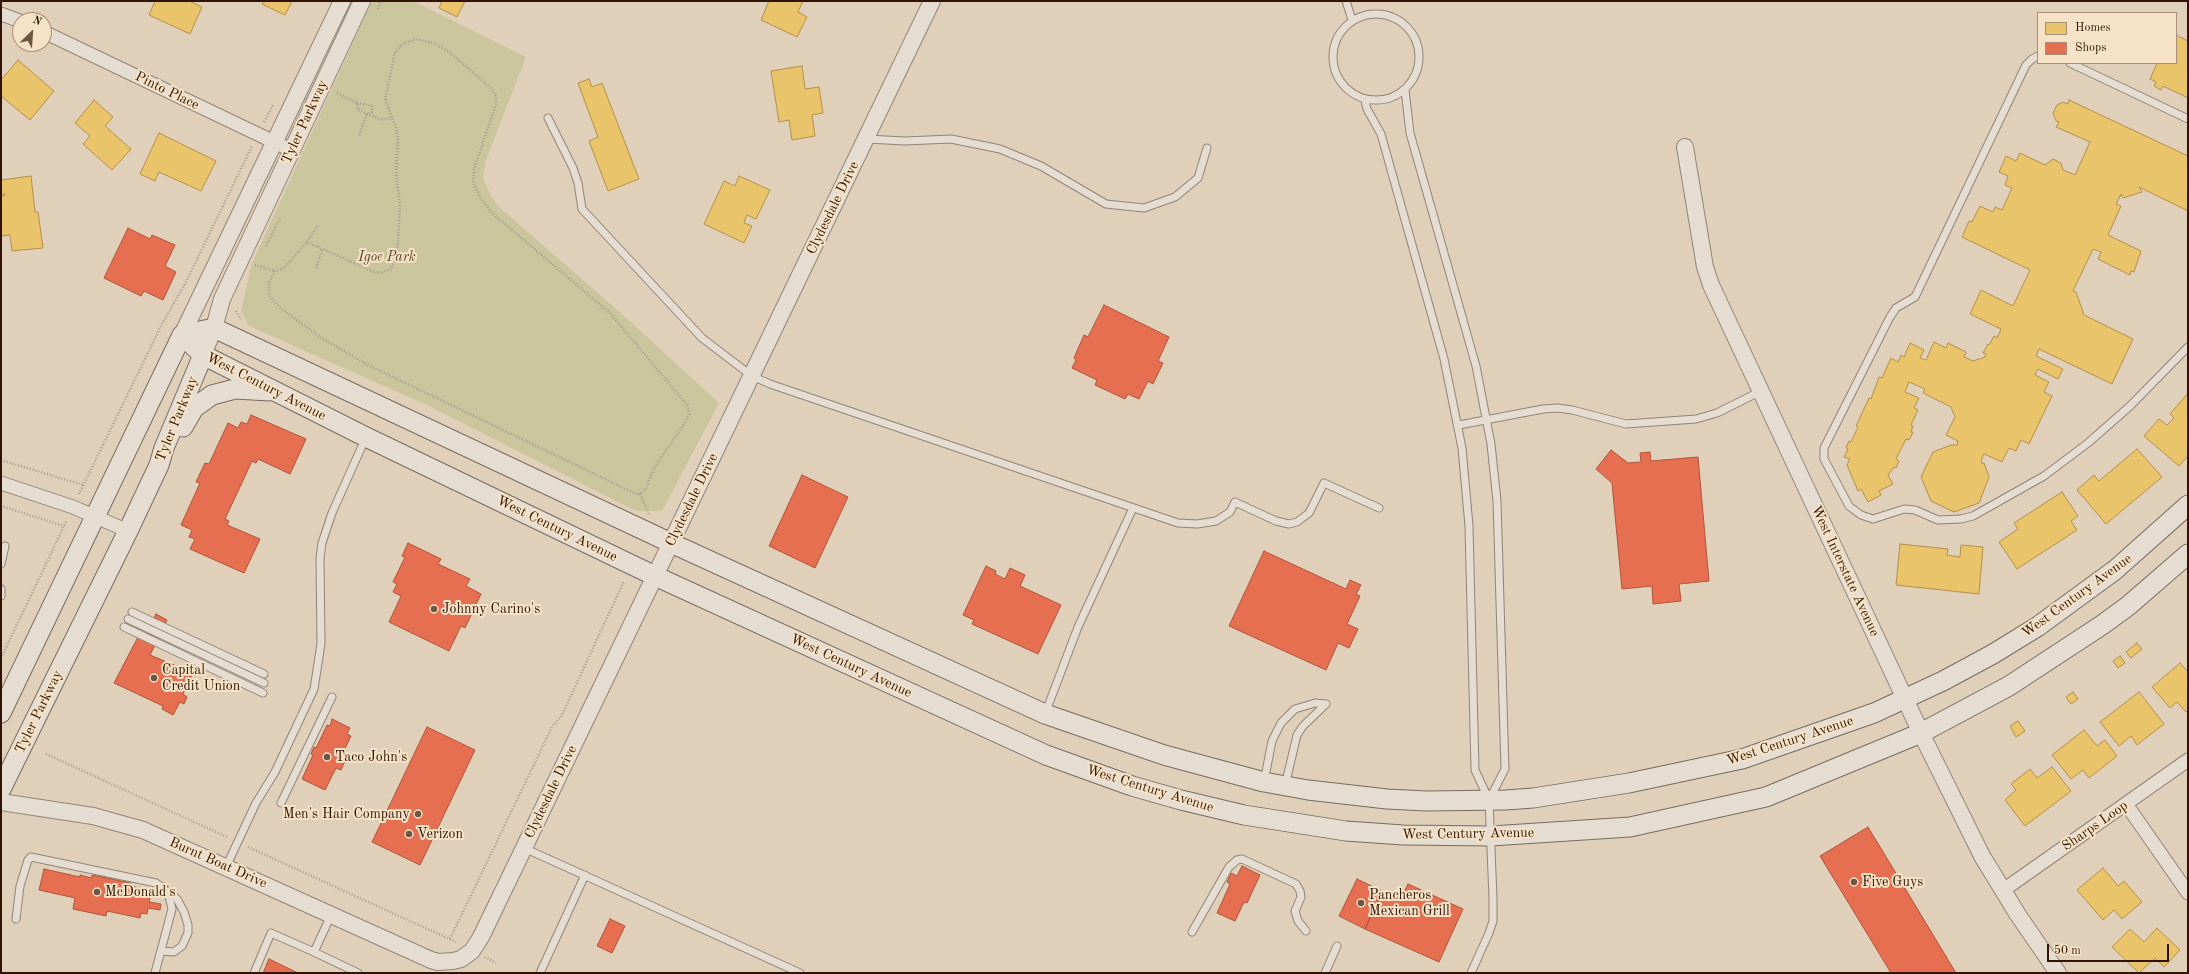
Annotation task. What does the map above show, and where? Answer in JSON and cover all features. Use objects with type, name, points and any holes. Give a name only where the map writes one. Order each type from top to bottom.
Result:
[{"type":"main road","name":"West Century Avenue","points":[[182,335],[214,328],[671,543],[1045,714],[1164,755],[1264,782],[1387,799],[1489,800],[1533,798],[1577,791],[1742,759],[1874,713],[1906,699],[1993,654],[2037,627],[2115,570],[2188,505]]},
{"type":"main road","name":"West Century Avenue","points":[[182,335],[203,355],[252,378],[273,392],[655,576],[1046,755],[1138,788],[1237,814],[1320,828],[1403,836],[1491,836],[1630,827],[1766,797],[1921,733],[2009,686],[2068,648],[2128,606],[2188,554]]},
{"type":"main road","name":"Tyler Parkway","points":[[1,713],[182,335]]},
{"type":"main road","name":"Tyler Parkway","points":[[1,790],[128,532],[159,465],[164,448],[203,355]]},
{"type":"main road","points":[[159,465],[172,450],[194,408],[212,394],[235,389],[273,392]]},
{"type":"street","name":"Tyler Parkway","points":[[182,335],[342,1]]},
{"type":"street","name":"Tyler Parkway","points":[[203,355],[214,328],[222,299],[362,1]]},
{"type":"street","name":"Clydesdale Drive","points":[[472,951],[524,848],[932,1]]},
{"type":"street","points":[[1,14],[12,18]]},
{"type":"street","name":"Pinto Place","points":[[52,36],[291,150]]},
{"type":"street","name":"West Interstate Avenue","points":[[1685,148],[1705,267],[1711,285],[1921,733],[1982,856],[2002,891],[2058,973]]},
{"type":"street","points":[[1,483],[73,507],[128,532]]},
{"type":"street","name":"Sharps Loop","points":[[2002,891],[2188,760]]},
{"type":"street","name":"Burnt Boat Drive","points":[[1,802],[70,812],[118,822],[166,839],[332,913],[424,957],[438,962],[461,959],[472,951]]},
{"type":"street","points":[[2126,804],[2188,893]]},
{"type":"lane","points":[[1346,1],[1352,20]]},
{"type":"lane","points":[[1372,14],[1380,14],[1394,18],[1406,26],[1414,37],[1419,51],[1419,65],[1414,79],[1405,90],[1393,98],[1379,101],[1365,100],[1351,94],[1341,84],[1334,71],[1332,57],[1334,43],[1341,30],[1352,20],[1372,14]]},
{"type":"lane","points":[[2037,56],[2032,59],[2026,66],[1916,297],[1896,308],[1890,317],[1824,448],[1824,459],[1849,506],[1861,515],[1873,519],[1904,509],[1915,510],[1938,520],[1961,519],[1973,516],[2044,476],[2088,443],[2130,406],[2188,347]]},
{"type":"lane","points":[[2072,64],[2188,119]]},
{"type":"lane","points":[[1405,90],[1410,133],[1471,347],[1487,419],[1497,501],[1505,769],[1489,800]]},
{"type":"lane","points":[[1365,100],[1367,110],[1381,134],[1444,359],[1458,425],[1469,526],[1475,770],[1489,800],[1491,836],[1492,921],[1487,939],[1471,973]]},
{"type":"lane","points":[[548,118],[573,168],[578,183],[582,209],[702,338],[752,376],[777,386],[1170,521],[1197,524],[1223,518],[1230,512],[1235,502],[1276,521],[1289,524],[1304,518],[1309,513],[1324,483],[1379,508]]},
{"type":"lane","points":[[866,139],[951,139],[1000,149],[1041,166],[1106,204],[1144,208],[1175,197],[1198,178],[1207,148]]},
{"type":"lane","points":[[1458,425],[1543,409],[1558,408],[1572,410],[1626,424],[1696,419],[1717,413],[1761,391]]},
{"type":"lane","points":[[226,867],[256,803],[274,772],[314,688],[321,644],[320,558],[322,543],[332,513],[366,437]]},
{"type":"lane","points":[[1045,714],[1078,627],[1133,508]]},
{"type":"lane","points":[[1,564],[4,546]]},
{"type":"lane","points":[[1,589],[1,596]]},
{"type":"lane","points":[[132,612],[264,674]]},
{"type":"lane","points":[[128,619],[264,683]]},
{"type":"lane","points":[[124,627],[263,693]]},
{"type":"lane","points":[[281,803],[332,697]]},
{"type":"lane","points":[[1264,782],[1272,741],[1281,723],[1295,709],[1315,703],[1326,704],[1303,726],[1297,735],[1285,786]]},
{"type":"lane","points":[[524,848],[800,973]]},
{"type":"lane","points":[[16,919],[20,886],[28,860],[31,857],[156,883],[178,899],[184,912],[188,933],[178,949],[168,952],[162,951]]},
{"type":"lane","points":[[1192,932],[1229,867],[1237,860],[1242,859],[1296,884],[1300,891],[1301,897],[1295,911],[1298,921],[1306,931]]},
{"type":"lane","points":[[540,973],[585,875]]},
{"type":"lane","points":[[154,973],[162,951],[172,909],[167,890]]},
{"type":"lane","points":[[314,952],[332,913]]},
{"type":"lane","points":[[254,973],[271,933],[358,973]]},
{"type":"lane","points":[[1325,973],[1337,946]]},
{"type":"path","points":[[275,271],[267,288],[268,295],[279,307],[323,339],[368,366],[634,493],[640,494],[645,490],[654,468],[684,424],[689,414],[688,406],[610,313],[492,213],[480,197],[473,181],[474,169],[496,104],[495,92],[448,50],[433,43],[412,40],[399,47],[395,54],[385,98],[398,135],[396,173],[400,199],[395,263],[387,272],[374,272],[307,242]]},
{"type":"path","points":[[337,93],[357,103],[372,106],[372,112],[367,114],[360,135]]},
{"type":"path","points":[[1,658],[83,485],[276,100]]},
{"type":"path","points":[[357,103],[358,110],[367,114],[385,120],[392,118]]},
{"type":"path","points":[[254,265],[275,271],[284,268],[307,242],[318,225]]},
{"type":"path","points":[[316,268],[322,250]]},
{"type":"path","points":[[1,460],[83,485]]},
{"type":"path","points":[[640,494],[649,513],[642,529]]},
{"type":"path","points":[[1,506],[64,526]]},
{"type":"path","points":[[450,940],[549,732],[562,715],[624,585],[624,579],[620,575],[626,562]]},
{"type":"path","points":[[46,754],[450,940],[496,963]]},
{"type":"green space","name":"Igoe Park","points":[[372,1],[413,1],[526,57],[486,160],[483,178],[490,194],[498,206],[622,314],[719,403],[662,511],[636,511],[429,406],[249,326],[241,311],[252,263]]},
{"type":"building: Homes","points":[[155,1],[189,1],[202,7],[190,34],[149,15]]},
{"type":"building: Homes","points":[[264,1],[292,1],[285,15],[262,4]]},
{"type":"building: Homes","points":[[442,1],[465,1],[457,17],[439,8]]},
{"type":"building: Homes","points":[[769,1],[803,1],[798,12],[807,17],[797,37],[761,20]]},
{"type":"building: Homes","points":[[2177,36],[2188,41],[2188,98],[2163,86],[2161,90],[2154,86],[2156,82],[2150,79],[2157,64],[2177,64]]},
{"type":"building: Homes","points":[[18,60],[54,91],[30,120],[1,96],[1,80]]},
{"type":"building: Homes","points":[[802,66],[805,89],[819,87],[823,113],[812,115],[815,136],[792,140],[789,120],[779,122],[771,71]]},
{"type":"building: Homes","points":[[589,79],[592,87],[602,83],[639,179],[608,191],[589,141],[598,137],[578,83]]},
{"type":"building: Homes","points":[[94,100],[113,117],[105,126],[131,149],[112,170],[83,144],[90,136],[75,123]]},
{"type":"building: Homes","points":[[2069,100],[2188,156],[2188,211],[2139,187],[2142,192],[2123,198],[2121,194],[2116,204],[2121,206],[2108,235],[2141,251],[2134,272],[2131,271],[2130,275],[2098,259],[2101,252],[2093,249],[2073,291],[2076,292],[2084,315],[2133,339],[2112,384],[2039,349],[2036,356],[2063,369],[2058,379],[2038,369],[2035,375],[2049,382],[2044,392],[2052,396],[2029,444],[2021,440],[2016,451],[2009,448],[2002,462],[1984,454],[1981,461],[1982,464],[1984,463],[1989,477],[1979,503],[1954,512],[1931,501],[1921,477],[1933,452],[1951,445],[1957,445],[1958,441],[1946,435],[1955,417],[1951,407],[1923,393],[1925,389],[1909,382],[1905,392],[1919,398],[1914,408],[1918,410],[1911,425],[1913,426],[1911,432],[1913,432],[1909,440],[1906,439],[1896,459],[1899,461],[1896,468],[1894,467],[1888,475],[1893,484],[1879,491],[1881,495],[1868,502],[1861,489],[1858,491],[1847,465],[1850,459],[1844,457],[1848,449],[1846,448],[1849,441],[1851,442],[1858,427],[1856,426],[1869,398],[1871,399],[1879,377],[1882,378],[1891,358],[1898,362],[1901,355],[1904,357],[1910,343],[1924,350],[1920,358],[1926,360],[1934,342],[1946,348],[1948,343],[1966,352],[1964,357],[1973,361],[1985,357],[1986,354],[1983,353],[1988,344],[1989,345],[1994,336],[1997,338],[2001,329],[1970,314],[1981,290],[2013,306],[2030,270],[1962,237],[1969,221],[1972,222],[1980,206],[1993,212],[1995,207],[2002,210],[2012,188],[2005,185],[2008,176],[1999,172],[2006,156],[2016,161],[2020,153],[2045,165],[2053,159],[2061,163],[2063,170],[2075,175],[2090,142],[2056,127],[2059,122],[2056,121],[2053,113],[2057,105],[2063,102],[2068,104]]},
{"type":"building: Homes","points":[[159,133],[216,161],[201,191],[159,172],[155,181],[140,174]]},
{"type":"building: Homes","points":[[31,176],[35,212],[38,212],[43,248],[12,251],[10,235],[1,236],[1,196],[5,194],[1,194],[1,180]]},
{"type":"building: Homes","points":[[739,176],[770,190],[756,219],[747,215],[744,223],[752,226],[744,243],[704,224],[724,181],[735,186]]},
{"type":"building: Homes","points":[[2188,393],[2188,456],[2179,466],[2144,436],[2159,419],[2167,425],[2174,418],[2170,414]]},
{"type":"building: Homes","points":[[2137,449],[2162,477],[2106,524],[2077,490],[2094,475],[2099,481]]},
{"type":"building: Homes","points":[[2062,492],[2078,516],[2071,521],[2077,530],[2017,569],[1999,542],[2018,529],[2014,523]]},
{"type":"building: Homes","points":[[1900,544],[1948,549],[1947,555],[1960,557],[1961,545],[1983,547],[1979,594],[1896,585]]},
{"type":"building: Homes","points":[[2137,643],[2142,649],[2131,658],[2126,652]]},
{"type":"building: Homes","points":[[2120,656],[2125,663],[2118,668],[2113,661]]},
{"type":"building: Homes","points":[[2180,663],[2188,672],[2188,710],[2186,712],[2177,702],[2170,708],[2152,687]]},
{"type":"building: Homes","points":[[2073,692],[2078,699],[2071,704],[2066,697]]},
{"type":"building: Homes","points":[[2139,692],[2164,724],[2137,745],[2131,736],[2119,746],[2100,722]]},
{"type":"building: Homes","points":[[2018,721],[2025,731],[2016,737],[2010,726]]},
{"type":"building: Homes","points":[[2084,730],[2097,746],[2105,740],[2117,756],[2089,778],[2083,770],[2071,779],[2052,755]]},
{"type":"building: Homes","points":[[2052,767],[2071,791],[2025,826],[2005,800],[2016,790],[2011,784],[2030,769],[2037,778]]},
{"type":"building: Homes","points":[[2103,868],[2118,886],[2124,881],[2142,902],[2122,919],[2114,910],[2103,920],[2077,890]]},
{"type":"building: Homes","points":[[2157,928],[2180,950],[2164,967],[2155,958],[2139,973],[2112,947],[2130,929],[2144,942]]},
{"type":"building: Shops","points":[[128,228],[150,239],[152,235],[175,245],[165,266],[176,272],[163,300],[144,291],[141,296],[104,278]]},
{"type":"building: Shops","points":[[1104,305],[1169,337],[1158,361],[1163,363],[1153,384],[1148,381],[1139,399],[1128,394],[1125,399],[1095,385],[1097,380],[1072,368],[1076,360],[1074,358],[1084,335],[1088,337]]},
{"type":"building: Shops","points":[[251,415],[306,439],[290,474],[258,459],[256,463],[252,461],[225,519],[229,521],[227,525],[260,539],[244,573],[190,549],[195,539],[189,537],[192,530],[181,525],[200,483],[196,482],[205,463],[209,464],[228,423],[238,428],[241,422],[247,424]]},
{"type":"building: Shops","points":[[1611,450],[1628,463],[1641,462],[1640,453],[1650,452],[1651,461],[1698,457],[1709,581],[1679,584],[1681,601],[1653,604],[1652,586],[1622,589],[1612,483],[1596,469]]},
{"type":"building: Shops","points":[[802,475],[848,497],[815,568],[769,546]]},
{"type":"building: Shops","name":"Johnny Carino's","points":[[408,543],[441,559],[438,564],[470,579],[466,586],[481,594],[465,628],[461,626],[449,651],[389,622],[401,596],[393,592],[397,584],[393,582],[405,557],[402,556]]},
{"type":"building: Shops","points":[[1264,551],[1346,589],[1350,580],[1361,585],[1356,594],[1360,596],[1347,624],[1358,629],[1349,648],[1338,643],[1326,670],[1229,626]]},
{"type":"building: Shops","points":[[986,566],[996,571],[995,574],[1005,579],[1010,568],[1025,575],[1020,586],[1061,605],[1038,654],[972,624],[974,620],[963,615]]},
{"type":"building: Shops","points":[[156,614],[167,620],[155,645],[144,640]]},
{"type":"building: Shops","name":"Capital Credit Union","points":[[138,637],[155,645],[150,655],[193,673],[183,694],[187,697],[184,704],[180,702],[173,715],[162,709],[163,706],[114,683]]},
{"type":"building: Shops","name":"Taco John's","points":[[332,719],[350,728],[347,734],[351,736],[340,759],[345,761],[341,770],[336,768],[325,790],[302,779],[313,755],[311,754],[314,747],[316,748],[327,725],[330,726]]},
{"type":"building: Shops","points":[[427,727],[475,750],[420,865],[372,842]]},
{"type":"building: Shops","points":[[1868,827],[1956,973],[1891,973],[1820,856]]},
{"type":"building: Shops","points":[[1242,866],[1260,875],[1247,903],[1244,902],[1235,921],[1217,913],[1230,884],[1227,882],[1231,873],[1237,876]]},
{"type":"building: Shops","name":"McDonald's","points":[[44,869],[80,877],[80,875],[92,878],[92,875],[131,883],[131,886],[147,890],[146,895],[150,896],[149,902],[161,904],[160,910],[148,908],[147,914],[141,913],[140,918],[107,911],[106,916],[73,909],[75,898],[39,890]]},
{"type":"building: Shops","name":"Pancheros Mexican Grill","points":[[1357,879],[1382,891],[1365,929],[1339,916]]},
{"type":"building: Shops","points":[[1408,884],[1463,909],[1439,962],[1365,929],[1382,891],[1401,899]]},
{"type":"building: Shops","points":[[610,919],[625,926],[612,953],[597,946]]},
{"type":"building: Shops","points":[[269,959],[298,973],[263,973]]},
{"type":"place","name":"Johnny Carino's","points":[[434,609]]},
{"type":"place","name":"Capital Credit Union","points":[[154,678]]},
{"type":"place","name":"Taco John's","points":[[327,757]]},
{"type":"place","name":"Men's Hair Company","points":[[418,814]]},
{"type":"place","name":"Verizon","points":[[409,834]]},
{"type":"place","name":"Five Guys","points":[[1854,882]]},
{"type":"place","name":"McDonald's","points":[[97,892]]},
{"type":"place","name":"Pancheros Mexican Grill","points":[[1361,903]]}]
